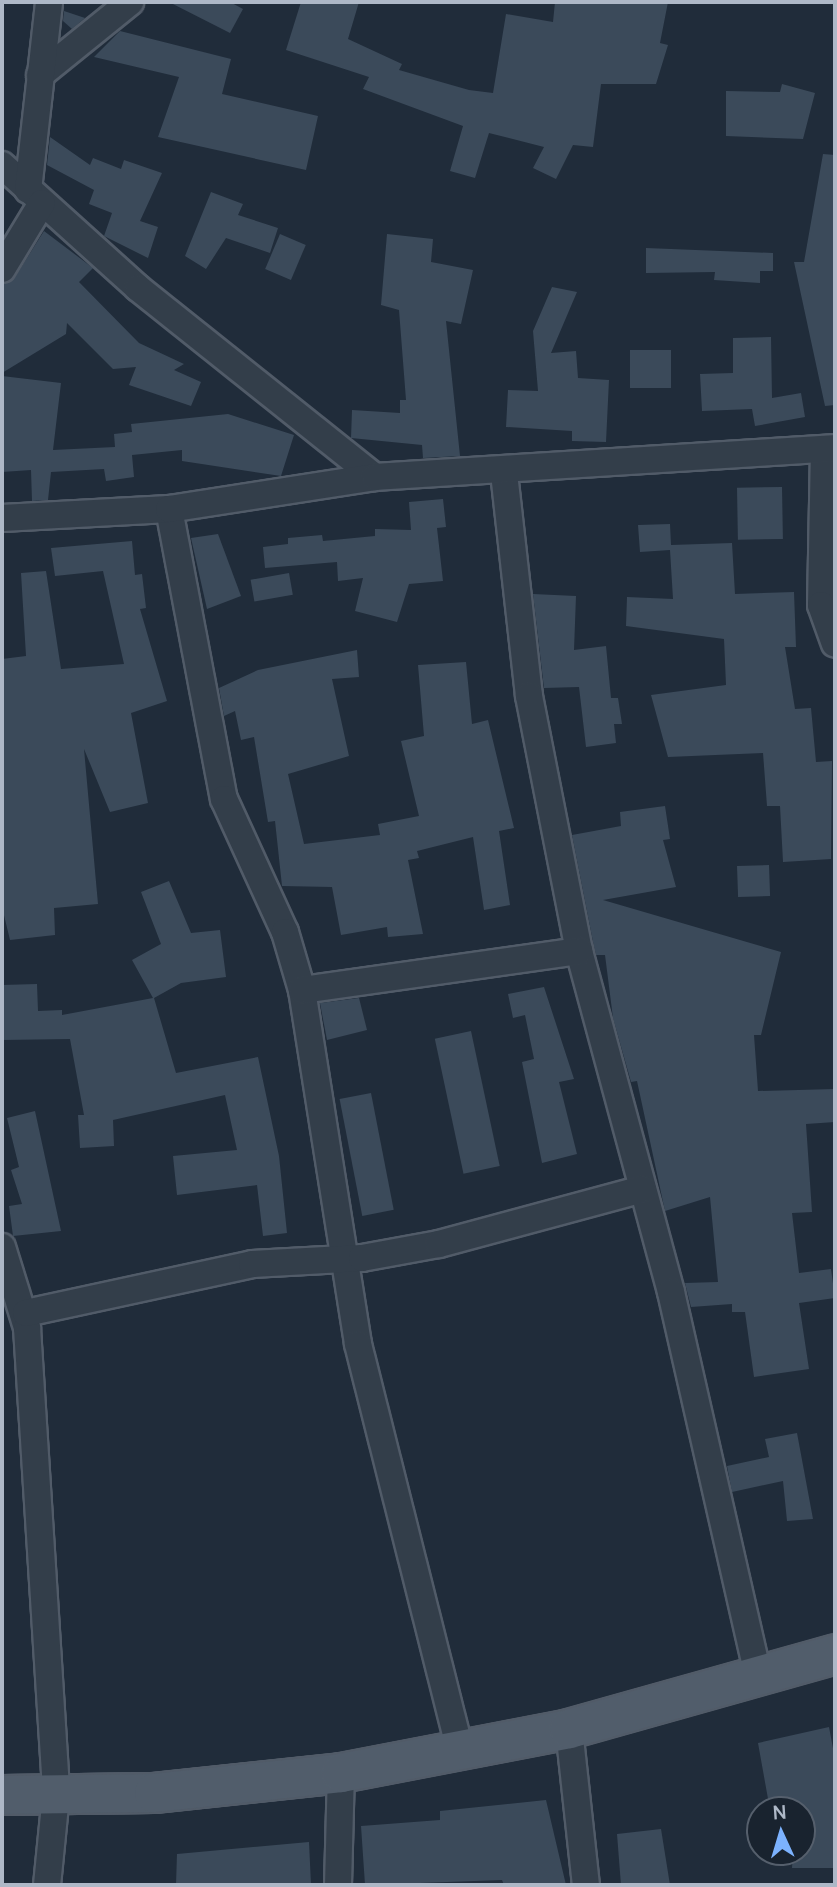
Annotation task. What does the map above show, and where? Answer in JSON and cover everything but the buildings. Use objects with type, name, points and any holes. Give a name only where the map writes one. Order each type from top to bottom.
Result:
[{"type":"main road","points":[[2,1795],[154,1793],[341,1773],[569,1729],[835,1654]]},
{"type":"street","points":[[2,269],[35,196],[40,75],[49,2]]},
{"type":"street","points":[[40,75],[130,2]]},
{"type":"street","points":[[2,165],[35,196],[375,477]]},
{"type":"street","points":[[2,518],[169,509],[375,477],[504,473],[830,448],[821,605],[835,644]]},
{"type":"street","points":[[504,473],[529,696],[579,951],[643,1189],[758,1676]]},
{"type":"street","points":[[169,509],[224,799],[285,932],[302,990],[340,1256],[460,1750]]},
{"type":"street","points":[[302,990],[579,951]]},
{"type":"street","points":[[26,1313],[252,1264],[439,1244],[643,1189]]},
{"type":"street","points":[[2,1247],[26,1313],[56,1796],[47,1885]]},
{"type":"street","points":[[569,1729],[586,1885]]},
{"type":"street","points":[[338,1885],[341,1773]]}]
